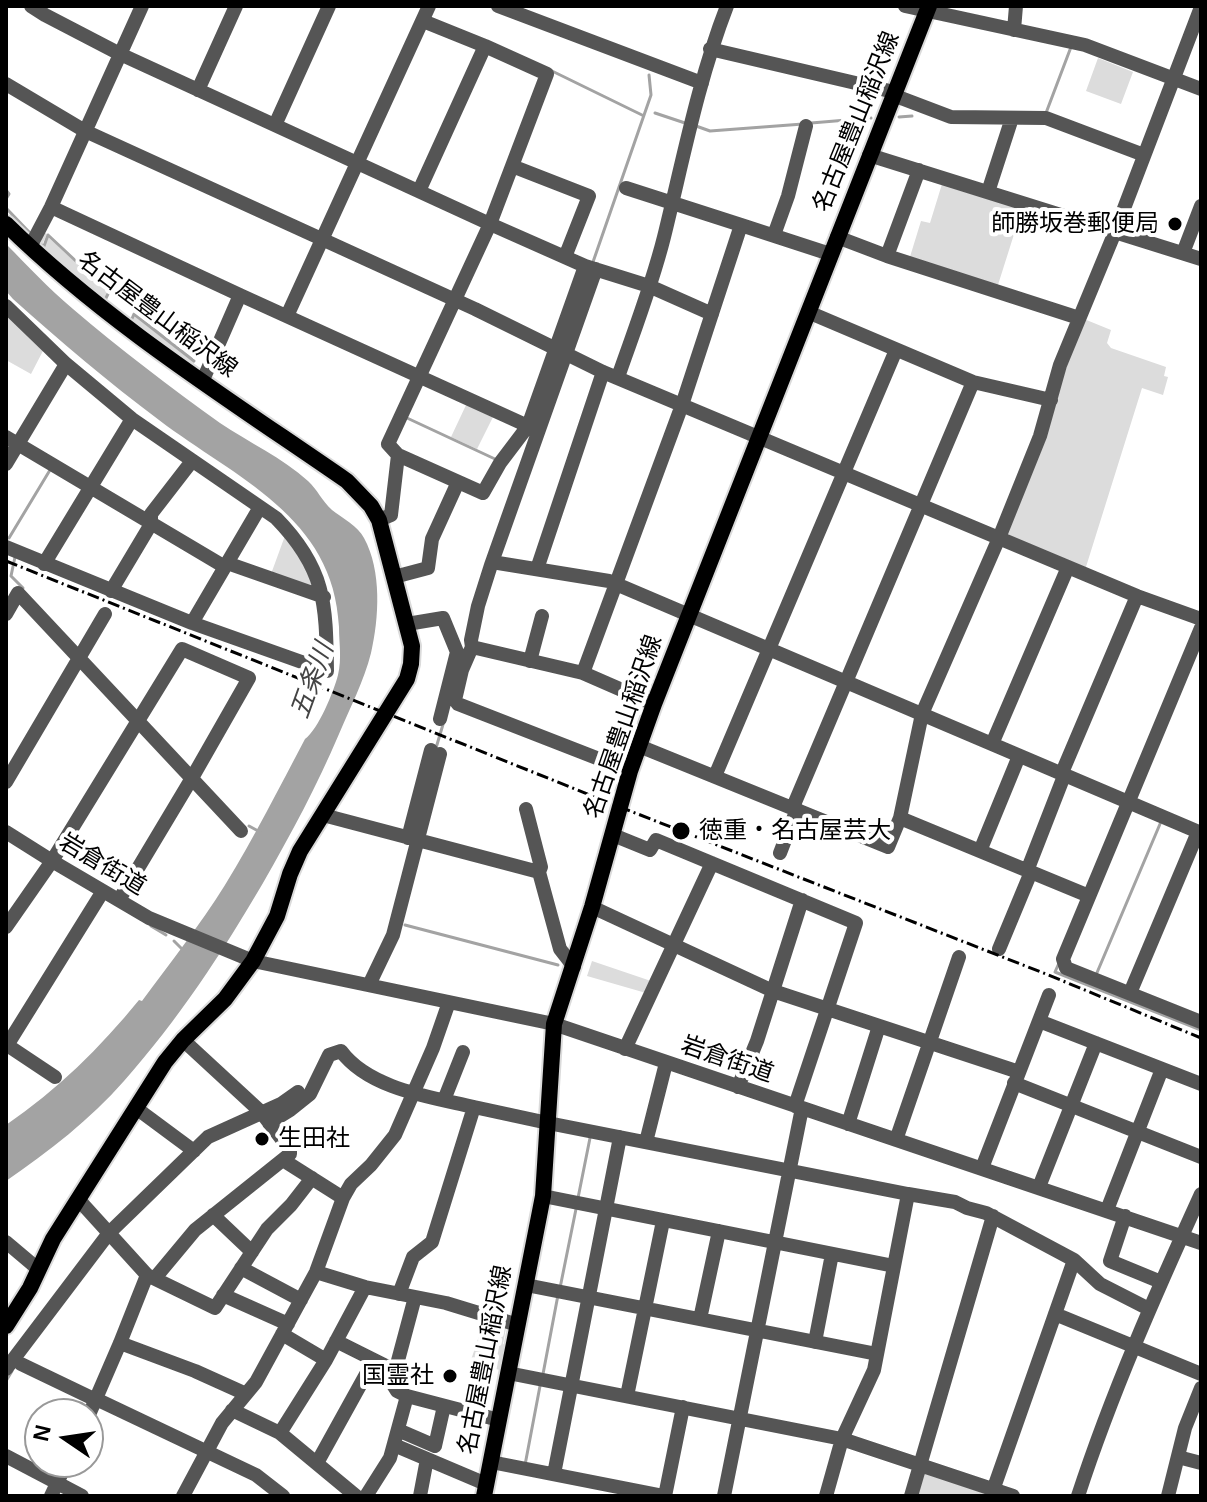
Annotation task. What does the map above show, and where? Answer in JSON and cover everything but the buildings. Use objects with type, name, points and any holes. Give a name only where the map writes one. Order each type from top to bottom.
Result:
[{"type":"main road","name":"名古屋豊山稲沢線","points":[[485,1490],[543,1196],[554,1024],[574,967],[630,771],[654,704],[928,8]]},
{"type":"main road","name":"名古屋豊山稲沢線","points":[[6,224],[100,308],[347,481],[371,506],[379,520],[412,646],[407,679],[300,851],[277,916],[253,961],[225,999],[165,1062],[53,1239],[30,1288],[8,1320]]},
{"type":"street","points":[[31,6],[47,11],[120,54],[490,224],[565,257],[649,286],[712,314]]},
{"type":"street","points":[[30,247],[142,6]]},
{"type":"street","points":[[198,90],[236,6]]},
{"type":"street","points":[[275,125],[329,6]]},
{"type":"street","points":[[287,316],[429,6]]},
{"type":"street","points":[[498,6],[702,83]]},
{"type":"street","points":[[618,377],[663,240],[710,49],[725,6]]},
{"type":"street","points":[[905,6],[928,8],[1085,45],[1201,89]]},
{"type":"street","points":[[1014,30],[1016,6]]},
{"type":"street","points":[[639,746],[888,847],[900,818],[922,714],[1040,436],[1060,365],[1115,232],[1201,7]]},
{"type":"street","points":[[423,21],[547,74],[490,224],[388,444],[398,455],[483,493],[500,463],[528,426],[560,350]]},
{"type":"street","points":[[419,191],[485,46]]},
{"type":"street","points":[[710,49],[894,94],[951,117],[1046,118],[1144,155]]},
{"type":"street","points":[[6,84],[85,131],[455,300],[603,372],[1137,596],[1201,619]]},
{"type":"street","points":[[988,192],[1012,118]]},
{"type":"street","points":[[774,235],[788,196],[806,126]]},
{"type":"street","points":[[869,155],[1201,259]]},
{"type":"street","points":[[512,166],[589,196],[565,257]]},
{"type":"street","points":[[887,256],[919,170]]},
{"type":"street","points":[[626,188],[830,254]]},
{"type":"street","points":[[1183,253],[1201,206]]},
{"type":"street","points":[[51,207],[528,426]]},
{"type":"street","points":[[583,673],[682,405],[741,225]]},
{"type":"street","points":[[837,237],[1079,318]]},
{"type":"street","points":[[590,267],[560,350],[478,606],[472,647],[462,670],[455,700],[458,704],[630,771]]},
{"type":"street","points":[[203,380],[240,295]]},
{"type":"street","points":[[6,306],[66,364],[132,419],[276,518],[298,541],[324,597],[327,671],[192,623],[6,547]]},
{"type":"street","points":[[808,312],[973,382],[1051,400]]},
{"type":"street","points":[[715,776],[896,350]]},
{"type":"street","points":[[6,464],[12,441],[66,364]]},
{"type":"street","points":[[537,569],[603,372]]},
{"type":"street","points":[[780,853],[795,808],[973,382]]},
{"type":"street","points":[[44,564],[132,419]]},
{"type":"street","points":[[12,441],[226,565],[324,597]]},
{"type":"street","points":[[379,520],[391,515],[398,455]]},
{"type":"street","points":[[111,591],[151,524],[151,514],[192,461]]},
{"type":"street","points":[[394,577],[428,568],[432,539],[458,482]]},
{"type":"street","points":[[192,623],[260,507]]},
{"type":"street","points":[[492,562],[615,583],[1200,832],[1130,993]]},
{"type":"street","points":[[992,744],[1068,567]]},
{"type":"street","points":[[6,614],[18,593],[241,831]]},
{"type":"street","points":[[999,949],[1063,775],[1137,596]]},
{"type":"street","points":[[6,782],[105,614]]},
{"type":"street","points":[[530,661],[542,616]]},
{"type":"street","points":[[407,624],[443,618],[457,652],[440,719]]},
{"type":"street","points":[[1200,1020],[1066,968],[1063,959],[1201,628]]},
{"type":"street","points":[[472,647],[583,673],[654,704]]},
{"type":"street","points":[[6,927],[52,861],[182,649],[249,678],[119,900]]},
{"type":"street","points":[[369,985],[393,935],[412,839],[436,752]]},
{"type":"street","points":[[980,851],[1019,756]]},
{"type":"street","points":[[526,809],[560,949],[574,967]]},
{"type":"street","points":[[323,815],[539,872]]},
{"type":"street","points":[[900,818],[1089,896]]},
{"type":"street","name":"岩倉街道","points":[[6,832],[149,918],[253,961],[554,1024],[1201,1243]]},
{"type":"street","points":[[613,835],[650,850],[656,840],[856,923],[798,1107],[789,1171],[724,1496]]},
{"type":"street","points":[[625,1049],[712,863]]},
{"type":"street","points":[[55,1077],[7,1046],[103,891]]},
{"type":"street","points":[[738,1087],[757,1041],[802,900]]},
{"type":"street","points":[[592,907],[773,991],[930,1042],[1017,1078],[1071,1106],[1201,1157]]},
{"type":"street","points":[[896,1140],[959,957]]},
{"type":"street","points":[[982,1168],[1049,995]]},
{"type":"street","points":[[183,1496],[222,1423],[256,1382],[301,1300],[316,1272],[351,1184],[395,1135],[433,1048],[449,1002]]},
{"type":"street","points":[[1039,1021],[1201,1084]]},
{"type":"street","points":[[848,1124],[879,1026]]},
{"type":"street","points":[[96,1398],[151,1276],[195,1230],[290,1154],[265,1117],[183,1040]]},
{"type":"street","points":[[1039,1187],[1096,1043]]},
{"type":"street","points":[[6,1369],[112,1236],[208,1137],[290,1110],[310,1094],[329,1055],[341,1051],[349,1062],[368,1074],[413,1093],[548,1123],[955,1202],[993,1216],[1074,1260],[1100,1284],[1149,1309]]},
{"type":"street","points":[[444,1100],[463,1052]]},
{"type":"street","points":[[646,1142],[666,1063]]},
{"type":"street","points":[[1107,1210],[1162,1069]]},
{"type":"street","points":[[265,1117],[298,1092]]},
{"type":"street","points":[[399,1294],[413,1257],[432,1242],[474,1107]]},
{"type":"street","points":[[136,1108],[194,1151]]},
{"type":"street","points":[[554,1474],[620,1137]]},
{"type":"street","points":[[283,1160],[343,1198]]},
{"type":"street","points":[[78,1199],[151,1276],[215,1308],[267,1229],[312,1178]]},
{"type":"street","points":[[826,1496],[842,1439],[874,1370],[908,1194]]},
{"type":"street","points":[[1078,1496],[1133,1347],[1201,1194]]},
{"type":"street","points":[[543,1196],[894,1266]]},
{"type":"street","points":[[213,1215],[252,1252]]},
{"type":"street","points":[[911,1496],[993,1216]]},
{"type":"street","points":[[1125,1216],[1110,1261],[1161,1282]]},
{"type":"street","points":[[627,1396],[663,1221]]},
{"type":"street","points":[[700,1319],[719,1231]]},
{"type":"street","points":[[6,1242],[38,1269]]},
{"type":"street","points":[[815,1342],[832,1254]]},
{"type":"street","points":[[992,1493],[1074,1260]]},
{"type":"street","points":[[241,1268],[301,1300]]},
{"type":"street","points":[[316,1272],[365,1287],[446,1303],[518,1325]]},
{"type":"street","points":[[526,1285],[877,1354]]},
{"type":"street","points":[[280,1433],[326,1360],[365,1287]]},
{"type":"street","points":[[223,1295],[285,1329],[326,1360]]},
{"type":"street","points":[[415,1297],[392,1383],[394,1387],[407,1396],[499,1420]]},
{"type":"street","points":[[1055,1314],[1201,1374]]},
{"type":"street","points":[[336,1341],[396,1371]]},
{"type":"street","points":[[120,1343],[246,1394]]},
{"type":"street","points":[[317,1463],[374,1360]]},
{"type":"street","points":[[21,1364],[94,1398]]},
{"type":"street","points":[[508,1373],[842,1439],[992,1493],[1013,1496]]},
{"type":"street","points":[[1168,1496],[1185,1428],[1201,1388]]},
{"type":"street","points":[[366,1496],[390,1458],[407,1396]]},
{"type":"street","points":[[104,1403],[256,1475],[283,1496]]},
{"type":"street","points":[[396,1438],[435,1446],[444,1406]]},
{"type":"street","points":[[491,1462],[664,1496],[683,1407]]},
{"type":"street","points":[[232,1410],[280,1433],[356,1496]]},
{"type":"street","points":[[396,1438],[427,1459],[485,1490]]},
{"type":"street","points":[[6,1456],[54,1489],[82,1496]]},
{"type":"street","points":[[1178,1457],[1201,1463]]},
{"type":"street","points":[[420,1496],[427,1459]]},
{"type":"shaded area","points":[[1098,58],[1133,72],[1121,104],[1086,91]]},
{"type":"shaded area","points":[[942,184],[1022,209],[997,288],[909,260],[921,221],[930,223]]},
{"type":"shaded area","points":[[44,232],[47,234],[42,245],[44,247],[48,237],[108,292],[104,301],[131,322],[134,315],[198,368],[194,369],[97,301],[39,248]]},
{"type":"shaded area","points":[[6,244],[64,301],[127,353],[220,423],[308,481],[328,506],[364,538],[374,565],[377,595],[376,625],[365,674],[303,810],[232,935],[163,1034],[111,1095],[68,1134],[6,1181],[6,1125],[60,1083],[139,1000],[142,1001],[195,929],[236,867],[305,739],[320,719],[336,682],[340,657],[333,589],[319,556],[300,528],[248,482],[121,391],[13,299],[6,291]]},
{"type":"shaded area","points":[[6,311],[45,347],[31,374],[6,360]]},
{"type":"shaded area","points":[[1084,319],[1111,330],[1107,343],[1111,348],[1166,367],[1164,376],[1168,377],[1163,395],[1142,388],[1085,570],[1005,535]]},
{"type":"shaded area","points":[[467,403],[494,415],[477,449],[451,437]]},
{"type":"shaded area","points":[[286,533],[319,591],[271,574]]},
{"type":"shaded area","points":[[592,961],[651,981],[646,993],[587,976]]},
{"type":"shaded area","points":[[484,1321],[506,1328],[500,1370],[470,1363]]},
{"type":"shaded area","points":[[922,1472],[986,1493],[986,1496],[916,1496]]},
{"type":"waterway","points":[[1046,113],[1071,47]]},
{"type":"waterway","points":[[552,71],[642,115]]},
{"type":"waterway","points":[[593,262],[651,95],[649,75]]},
{"type":"waterway","points":[[655,113],[685,123]]},
{"type":"waterway","points":[[899,117],[912,116]]},
{"type":"waterway","points":[[811,123],[871,118]]},
{"type":"waterway","points":[[696,126],[710,131],[803,124]]},
{"type":"waterway","points":[[6,190],[9,194],[6,199]]},
{"type":"waterway","points":[[6,208],[31,234]]},
{"type":"waterway","points":[[42,245],[48,235],[109,292],[106,302]]},
{"type":"waterway","points":[[128,318],[131,321],[134,314],[194,361]]},
{"type":"waterway","points":[[407,418],[495,459]]},
{"type":"waterway","points":[[9,538],[50,470]]},
{"type":"waterway","points":[[15,557],[11,576],[23,588]]},
{"type":"waterway","points":[[436,748],[444,721]]},
{"type":"waterway","points":[[1096,975],[1160,824]]},
{"type":"waterway","points":[[249,826],[260,832]]},
{"type":"waterway","points":[[405,925],[558,965]]},
{"type":"waterway","points":[[151,926],[166,935]]},
{"type":"waterway","points":[[174,941],[182,949]]},
{"type":"waterway","points":[[1059,963],[1055,972],[1201,1030]]},
{"type":"waterway","points":[[578,1198],[590,1138]]},
{"type":"waterway","points":[[560,1288],[576,1209]]},
{"type":"waterway","points":[[543,1374],[558,1295]]},
{"type":"waterway","points":[[6,1381],[12,1371]]},
{"type":"waterway","points":[[525,1465],[540,1386]]},
{"type":"railway","points":[[6,561],[1201,1038]]},
{"type":"place","name":"師勝坂巻郵便局","points":[[1175,224]]},
{"type":"place","name":"徳重・名古屋芸大","points":[[681,831]]},
{"type":"place","name":"生田社","points":[[262,1139]]},
{"type":"place","name":"国霊社","points":[[450,1376]]},
{"type":"water label","name":"五条川","points":[[313,681]]}]
